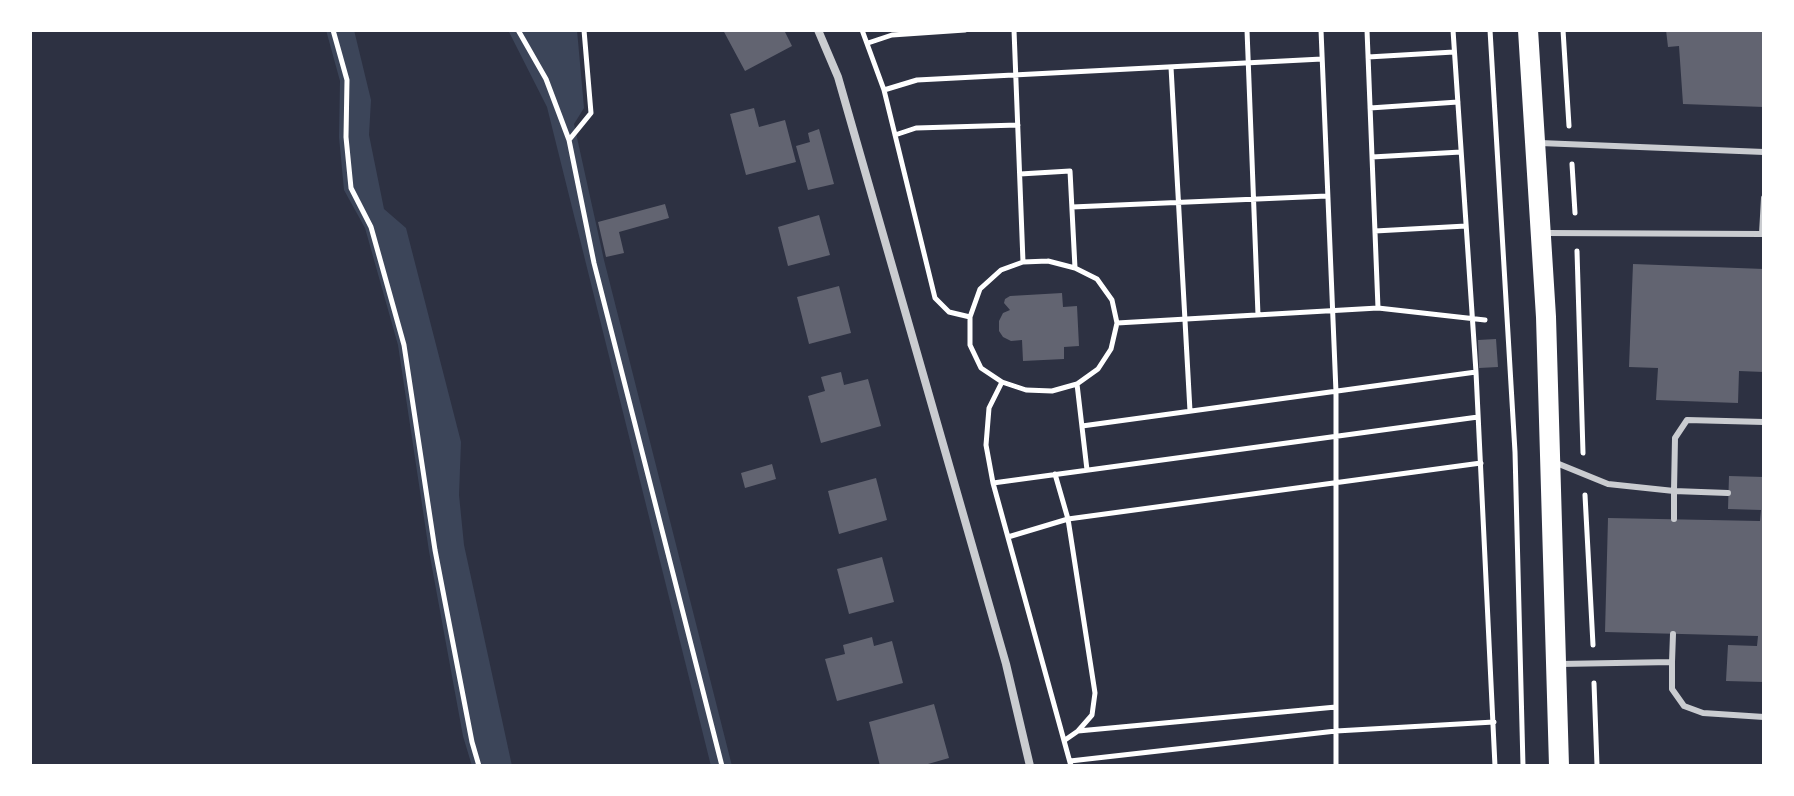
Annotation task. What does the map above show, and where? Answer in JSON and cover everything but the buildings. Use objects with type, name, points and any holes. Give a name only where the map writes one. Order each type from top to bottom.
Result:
[{"type":"main road","points":[[1528,30],[1542,233],[1559,766]]},
{"type":"street","points":[[818,30],[842,92],[1002,649],[1030,766]]},
{"type":"lane","points":[[1536,143],[1764,152]]},
{"type":"lane","points":[[1542,233],[1762,234],[1764,198]]},
{"type":"lane","points":[[1674,519],[1675,438],[1687,420],[1764,422]]},
{"type":"lane","points":[[1551,461],[1608,484],[1728,493]]},
{"type":"lane","points":[[1673,634],[1672,689],[1684,706],[1703,713],[1764,717]]},
{"type":"lane","points":[[1557,664],[1672,662]]},
{"type":"path","points":[[333,30],[347,80],[346,137],[351,188],[371,227],[404,345],[435,550],[479,766]]},
{"type":"path","points":[[518,30],[546,79],[569,140],[594,263],[722,766]]},
{"type":"path","points":[[569,140],[591,113],[584,30]]},
{"type":"path","points":[[862,30],[884,90],[935,298],[949,312],[970,317]]},
{"type":"path","points":[[868,43],[892,35],[965,30]]},
{"type":"path","points":[[1014,30],[1023,262]]},
{"type":"path","points":[[1247,30],[1258,315]]},
{"type":"path","points":[[1321,30],[1336,392],[1336,766]]},
{"type":"path","points":[[1367,30],[1378,308]]},
{"type":"path","points":[[1453,30],[1476,372],[1495,766]]},
{"type":"path","points":[[1490,30],[1515,452],[1523,766]]},
{"type":"path","points":[[1563,30],[1576,234],[1597,766]]},
{"type":"path","points":[[1368,57],[1455,52]]},
{"type":"path","points":[[884,90],[917,80],[1322,59]]},
{"type":"path","points":[[1171,67],[1190,411]]},
{"type":"path","points":[[1370,108],[1458,102]]},
{"type":"path","points":[[895,135],[916,128],[1018,125]]},
{"type":"path","points":[[1372,157],[1461,152]]},
{"type":"path","points":[[1020,174],[1070,171],[1075,268]]},
{"type":"path","points":[[1072,207],[1327,196]]},
{"type":"path","points":[[1375,231],[1466,226]]},
{"type":"path","points":[[1048,261],[1075,268],[1097,279],[1112,300],[1117,323],[1111,349],[1098,369],[1077,384],[1052,391],[1026,390],[1002,382],[981,368],[970,345],[970,317],[980,289],[1001,270],[1023,262],[1048,261]]},
{"type":"path","points":[[1117,323],[1378,308],[1485,320]]},
{"type":"path","points":[[1082,426],[1476,372]]},
{"type":"path","points":[[1002,382],[989,408],[986,445],[993,483],[1070,763],[1336,731],[1494,722]]},
{"type":"path","points":[[1077,384],[1087,470]]},
{"type":"path","points":[[993,483],[1478,417]]},
{"type":"path","points":[[1008,537],[1068,519],[1481,463]]},
{"type":"path","points":[[1055,474],[1068,519],[1095,693],[1092,715],[1065,740]]},
{"type":"path","points":[[1078,731],[1336,707]]},
{"type":"shaded area","points":[[326,30],[354,30],[371,100],[369,135],[384,209],[406,228],[461,442],[459,495],[464,545],[512,766],[472,766],[463,736],[429,551],[398,345],[365,228],[344,190],[339,137],[340,81]]},
{"type":"shaded area","points":[[508,30],[577,30],[584,108],[574,124],[604,260],[732,766],[711,766],[547,107]]}]
